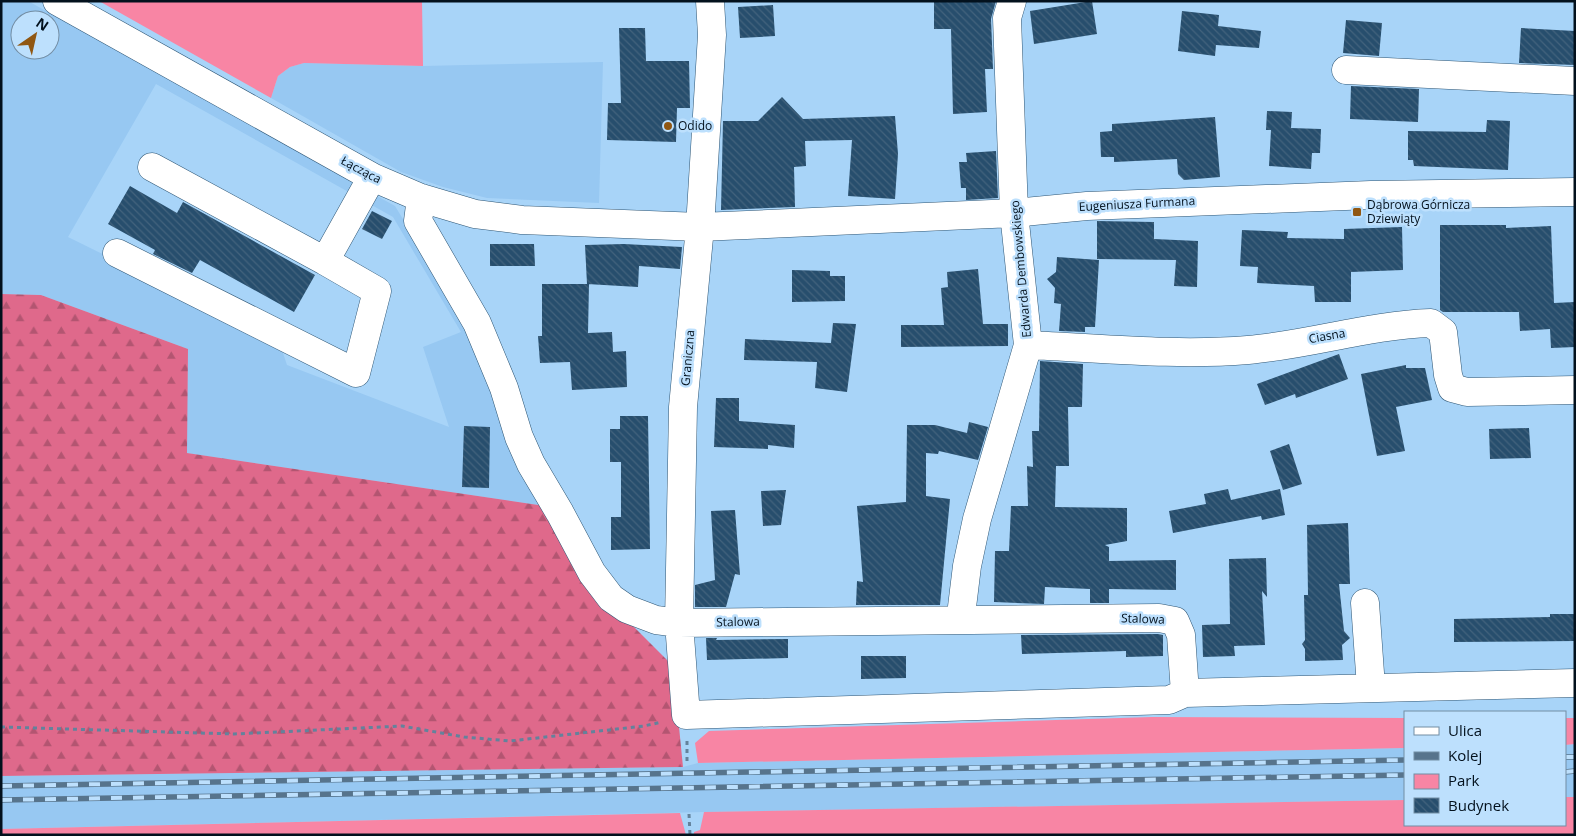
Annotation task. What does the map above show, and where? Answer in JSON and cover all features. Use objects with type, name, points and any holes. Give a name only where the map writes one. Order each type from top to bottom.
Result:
[{"type":"street","name":"Łącząca","points":[[57,1],[372,177],[421,198],[475,214],[522,220],[700,227]]},
{"type":"street","name":"Graniczna","points":[[686,716],[679,623],[683,407],[700,227],[712,35],[710,1]]},
{"type":"street","name":"Edwarda Dembowskiego","points":[[963,620],[962,607],[967,566],[976,519],[1028,345],[1014,213],[1007,18],[1012,1]]},
{"type":"street","points":[[1346,70],[1575,81]]},
{"type":"street","points":[[117,253],[356,373],[377,291],[152,167]]},
{"type":"street","points":[[325,261],[372,177]]},
{"type":"street","name":"Eugeniusza Furmana","points":[[700,227],[1014,213],[1087,206],[1371,195],[1575,192]]},
{"type":"street","name":"Stalowa","points":[[421,198],[418,221],[477,323],[504,388],[518,437],[531,464],[560,513],[592,574],[612,598],[627,609],[656,620],[679,623],[1159,618],[1175,621],[1181,634],[1185,693]]},
{"type":"street","name":"Ciasna","points":[[1028,345],[1196,352],[1249,350],[1357,331],[1431,323],[1443,332],[1448,375],[1452,388],[1467,392],[1575,390]]},
{"type":"street","points":[[1366,603],[1371,687]]},
{"type":"street","points":[[686,716],[1169,700],[1185,693],[1575,683]]},
{"type":"path","points":[[1,727],[234,734],[402,726],[464,737],[510,741],[644,726],[686,716]]},
{"type":"path","points":[[689,814],[690,835]]},
{"type":"shaded area","points":[[1,1],[28,1],[44,10],[10,10],[10,60],[60,60],[60,19],[395,206],[469,328],[545,506],[186,453],[188,349],[41,295],[1,294]],"holes":[[[156,84],[393,217],[461,332],[423,347],[449,427],[287,365],[279,341],[68,237]]]},
{"type":"shaded area","points":[[603,62],[599,203],[487,198],[443,187],[401,172],[271,98],[278,76],[290,67],[304,63],[423,66]]},
{"type":"shaded area","points":[[1575,744],[1575,797],[1566,797],[1566,745]]},
{"type":"shaded area","points":[[1404,748],[1404,800],[704,812],[1,829],[1,776],[683,767],[698,763]]},
{"type":"green space","points":[[99,1],[422,1],[423,66],[304,63],[290,67],[278,76],[271,98]]},
{"type":"green space","points":[[1,294],[41,295],[188,349],[187,453],[545,506],[632,625],[673,666],[683,767],[1,776]]},
{"type":"green space","points":[[1152,717],[1404,718],[1404,748],[698,763],[695,743],[709,731]]},
{"type":"green space","points":[[1566,718],[1575,718],[1575,744],[1566,745]]},
{"type":"green space","points":[[1566,797],[1575,797],[1575,835],[694,835],[694,832],[700,830],[704,812],[1404,800],[1404,826],[1566,826]]},
{"type":"green space","points":[[680,813],[686,835],[1,835],[1,829]]},
{"type":"building","points":[[934,1],[996,1],[991,19],[993,69],[985,69],[987,112],[953,114],[951,29],[934,29]]},
{"type":"building","points":[[1092,1],[1097,34],[1034,44],[1030,11]]},
{"type":"building","points":[[773,5],[775,36],[740,38],[738,7]]},
{"type":"building","points":[[1182,11],[1219,15],[1218,26],[1261,31],[1259,48],[1216,45],[1215,56],[1178,51]]},
{"type":"building","points":[[1346,20],[1382,23],[1379,56],[1343,53]]},
{"type":"building","points":[[619,28],[645,28],[646,61],[689,61],[690,108],[677,108],[676,142],[607,140],[608,103],[621,103]]},
{"type":"building","points":[[1521,28],[1575,31],[1575,65],[1519,63]]},
{"type":"building","points":[[1351,86],[1419,89],[1418,122],[1350,119]]},
{"type":"building","points":[[782,97],[803,119],[895,116],[898,154],[895,199],[848,196],[852,140],[805,141],[806,166],[794,167],[795,207],[721,210],[723,121],[758,121]]},
{"type":"building","points":[[1267,111],[1292,112],[1291,128],[1321,129],[1320,153],[1312,153],[1311,169],[1269,166],[1271,130],[1266,130]]},
{"type":"building","points":[[1215,117],[1220,177],[1184,180],[1178,174],[1177,159],[1114,162],[1114,157],[1101,157],[1100,132],[1112,131],[1112,124]]},
{"type":"building","points":[[1487,120],[1510,121],[1508,170],[1414,166],[1413,160],[1408,160],[1408,131],[1486,132]]},
{"type":"building","points":[[996,151],[998,198],[966,200],[966,188],[961,188],[959,162],[967,162],[966,153]]},
{"type":"building","points":[[130,186],[177,213],[183,202],[315,275],[294,312],[200,260],[192,273],[153,254],[155,250],[108,224]]},
{"type":"building","points":[[372,211],[392,221],[382,239],[362,229]]},
{"type":"building","points":[[1097,221],[1154,222],[1154,239],[1198,241],[1197,287],[1174,286],[1176,260],[1097,259]]},
{"type":"building","points":[[1440,225],[1506,225],[1506,228],[1551,226],[1554,303],[1575,302],[1575,347],[1551,348],[1550,329],[1520,331],[1519,312],[1443,312],[1440,310]]},
{"type":"building","points":[[1402,227],[1403,270],[1351,272],[1351,302],[1315,302],[1314,286],[1257,283],[1258,267],[1240,266],[1242,230],[1288,232],[1287,238],[1344,239],[1344,229]]},
{"type":"building","points":[[490,244],[534,244],[535,266],[490,266]]},
{"type":"building","points":[[624,244],[682,247],[680,269],[639,266],[638,287],[587,284],[585,245]]},
{"type":"building","points":[[1057,257],[1099,260],[1095,327],[1085,327],[1085,332],[1059,331],[1061,304],[1054,303],[1055,288],[1047,279],[1056,272]]},
{"type":"building","points":[[978,269],[983,324],[1008,324],[1008,346],[901,347],[901,325],[944,325],[941,288],[948,287],[947,272]]},
{"type":"building","points":[[792,270],[830,271],[830,276],[845,276],[845,301],[792,302]]},
{"type":"building","points":[[542,284],[589,284],[588,333],[612,332],[613,352],[626,351],[627,387],[572,390],[570,362],[540,363],[538,336],[542,336]]},
{"type":"building","points":[[833,323],[856,324],[847,392],[815,388],[817,362],[744,360],[745,339],[831,343]]},
{"type":"building","points":[[1339,354],[1348,379],[1296,398],[1295,394],[1265,405],[1257,384]]},
{"type":"building","points":[[1040,361],[1083,364],[1082,407],[1068,407],[1069,466],[1056,466],[1055,507],[1127,508],[1127,541],[1105,545],[1109,547],[1109,561],[1176,560],[1176,590],[1109,589],[1109,603],[1090,603],[1090,589],[1045,587],[1044,604],[994,602],[995,551],[1009,551],[1011,506],[1028,506],[1027,466],[1033,467],[1032,431],[1039,431]]},
{"type":"building","points":[[1406,365],[1406,368],[1425,368],[1432,400],[1396,407],[1405,451],[1377,456],[1361,374]]},
{"type":"building","points":[[716,398],[739,398],[739,421],[795,425],[794,448],[768,445],[768,449],[714,447]]},
{"type":"building","points":[[620,416],[648,416],[650,549],[611,550],[611,517],[621,517],[621,462],[610,462],[610,429],[620,429]]},
{"type":"building","points":[[969,422],[988,427],[978,460],[939,451],[938,454],[926,453],[926,496],[950,499],[940,605],[856,605],[857,581],[863,582],[857,506],[906,502],[907,425],[935,425],[967,433]]},
{"type":"building","points":[[464,426],[490,427],[489,488],[462,487]]},
{"type":"building","points":[[1529,428],[1531,458],[1490,459],[1489,429]]},
{"type":"building","points":[[1289,444],[1302,484],[1283,490],[1270,451]]},
{"type":"building","points":[[1228,489],[1231,500],[1280,489],[1285,515],[1262,520],[1261,516],[1173,533],[1169,511],[1206,504],[1204,494]]},
{"type":"building","points":[[786,490],[781,525],[763,526],[761,491]]},
{"type":"building","points":[[735,510],[740,575],[735,574],[726,607],[695,607],[695,585],[715,580],[711,511]]},
{"type":"building","points":[[1348,523],[1350,584],[1339,584],[1344,631],[1350,638],[1342,645],[1343,660],[1305,661],[1305,649],[1302,644],[1305,640],[1304,595],[1308,595],[1307,525]]},
{"type":"building","points":[[1266,558],[1267,597],[1262,591],[1265,645],[1234,646],[1235,656],[1203,657],[1202,625],[1230,624],[1229,559]]},
{"type":"building","points":[[1550,614],[1575,614],[1575,641],[1454,642],[1454,619],[1550,617]]},
{"type":"building","points":[[1021,635],[1163,635],[1163,656],[1126,657],[1126,651],[1022,654]]},
{"type":"building","points":[[706,638],[717,638],[716,640],[788,639],[788,658],[707,660]]},
{"type":"building","points":[[861,656],[906,656],[906,678],[861,679]]},
{"type":"railway","points":[[1566,757],[1575,757]]},
{"type":"railway","points":[[1,786],[1404,760]]},
{"type":"railway","points":[[1566,772],[1575,771]]},
{"type":"railway","points":[[1,800],[1404,775]]},
{"type":"place","name":"Odido","points":[[668,126]]},
{"type":"place","name":"Dąbrowa Górnicza Dziewiąty","points":[[1357,212]]}]
